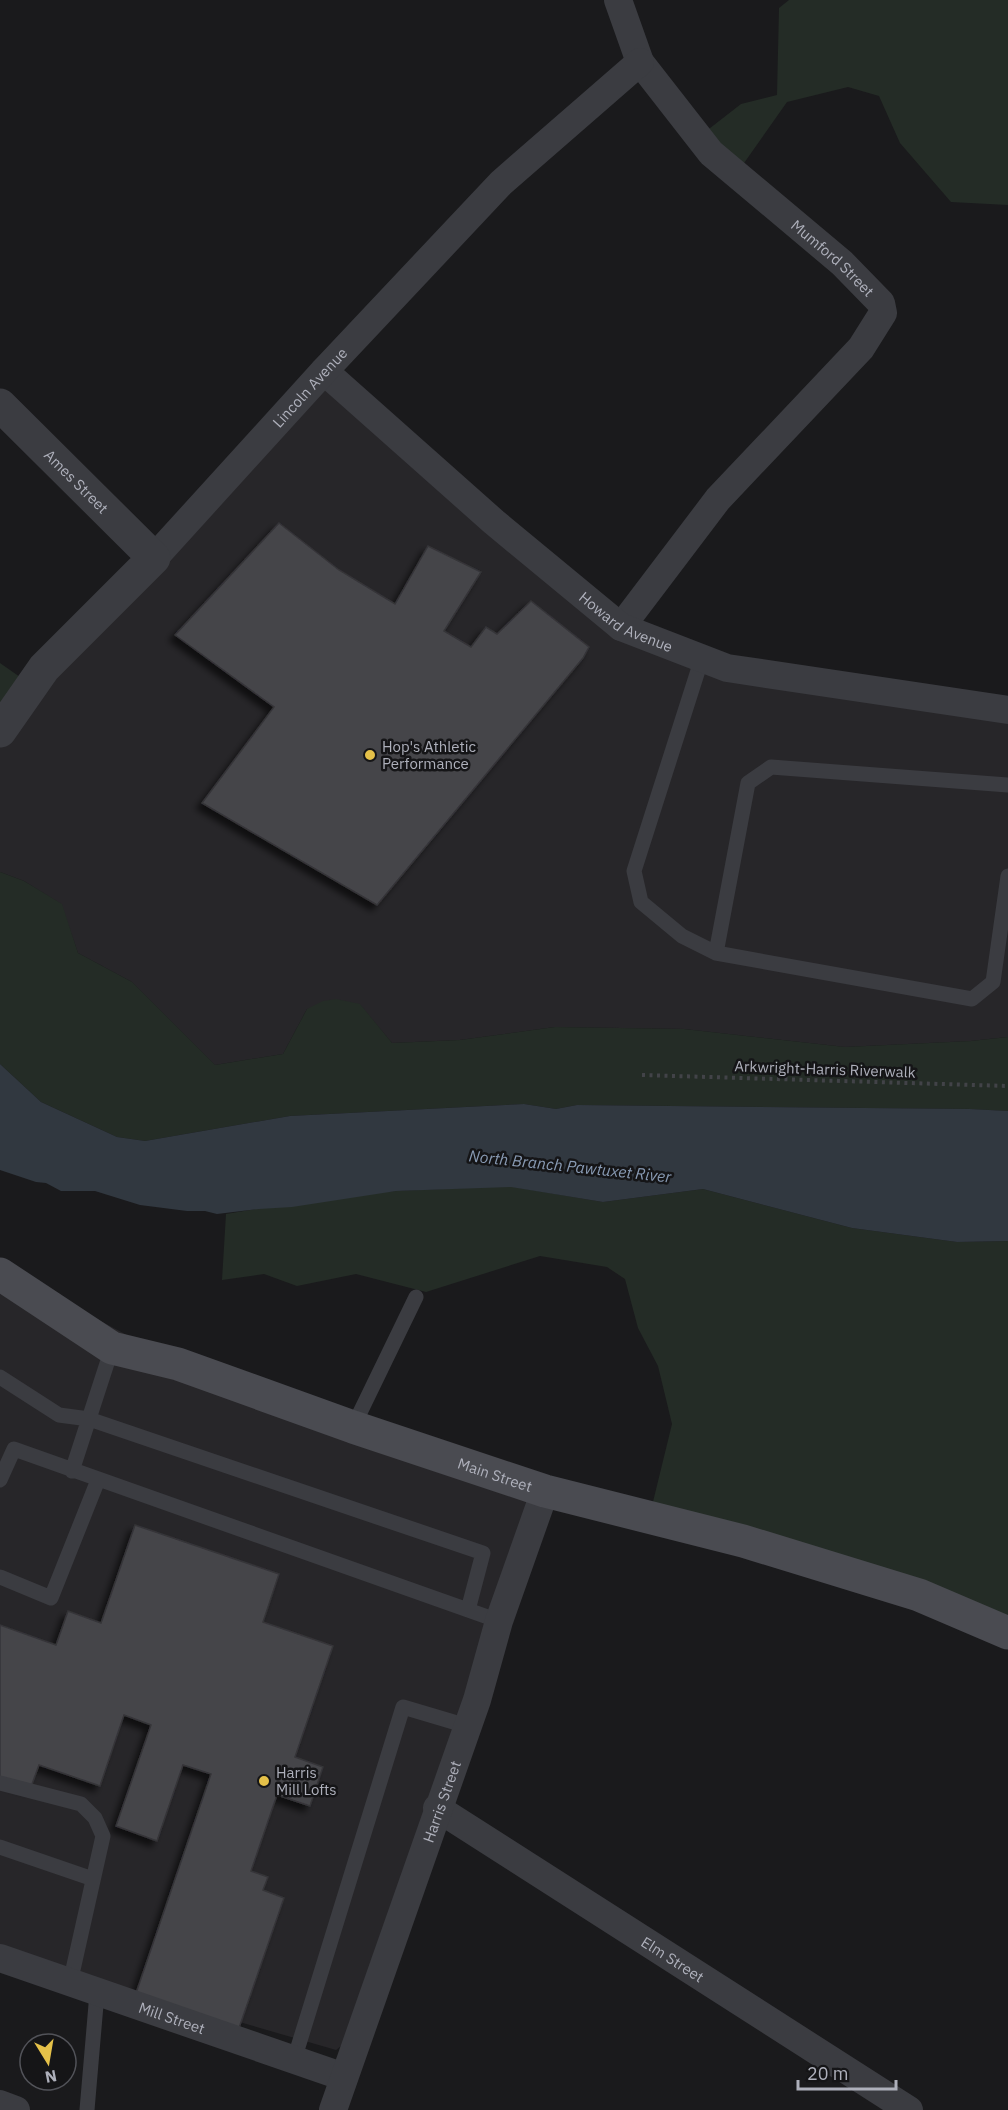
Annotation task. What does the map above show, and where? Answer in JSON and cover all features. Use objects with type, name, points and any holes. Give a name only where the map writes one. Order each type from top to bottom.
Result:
[{"type":"main road","name":"Main Street","points":[[0,1274],[112,1348],[178,1364],[353,1427],[545,1491],[754,1544],[919,1595],[1008,1633]]},
{"type":"street","name":"Mumford Street","points":[[618,0],[640,62],[711,153],[842,263],[881,303],[883,313],[861,348],[718,499],[621,627]]},
{"type":"street","name":"Lincoln Avenue","points":[[0,731],[44,668],[154,558],[324,371],[501,183],[640,62]]},
{"type":"street","name":"Howard Avenue","points":[[324,371],[494,522],[621,627],[727,668],[1008,710]]},
{"type":"street","name":"Ames Street","points":[[0,405],[154,558]]},
{"type":"street","name":"Harris Street","points":[[333,2110],[467,1726],[499,1621],[545,1491]]},
{"type":"street","name":"Elm Street","points":[[438,1808],[909,2110]]},
{"type":"street","name":"Mill Street","points":[[0,1958],[344,2077]]},
{"type":"street","points":[[0,2104],[16,2110]]},
{"type":"lane","points":[[702,658],[634,871],[641,902],[682,936],[716,953],[972,999],[993,982],[1008,876]]},
{"type":"lane","points":[[716,953],[748,783],[771,767],[1008,785]]},
{"type":"lane","points":[[353,1427],[416,1297]]},
{"type":"lane","points":[[72,1471],[112,1348]]},
{"type":"lane","points":[[0,1377],[59,1415],[89,1419],[483,1553],[468,1610]]},
{"type":"lane","points":[[0,1480],[14,1449],[499,1621]]},
{"type":"lane","points":[[0,1577],[51,1598],[98,1480]]},
{"type":"lane","points":[[294,2060],[403,1707],[467,1726]]},
{"type":"lane","points":[[0,1783],[81,1804],[95,1818],[103,1836],[70,1983]]},
{"type":"lane","points":[[0,1847],[93,1880]]},
{"type":"lane","points":[[87,2110],[97,1993]]},
{"type":"path","name":"Arkwright-Harris Riverwalk","points":[[642,1075],[1008,1086]]},
{"type":"shaded area","points":[[789,0],[1008,0],[1008,205],[951,202],[900,143],[879,96],[848,87],[787,102],[737,173],[696,139],[741,104],[777,95],[779,8]]},
{"type":"shaded area","points":[[325,378],[626,633],[1008,715],[1008,1037],[845,1047],[684,1029],[555,1027],[460,1040],[392,1043],[360,1005],[307,1009],[283,1054],[215,1065],[132,982],[78,953],[61,904],[24,881],[0,872],[0,728]]},
{"type":"shaded area","points":[[0,663],[30,684],[0,728]]},
{"type":"shaded area","points":[[0,872],[24,881],[62,904],[78,953],[132,982],[215,1065],[283,1054],[307,1009],[323,1001],[336,999],[360,1004],[392,1043],[460,1040],[555,1027],[684,1029],[845,1047],[1008,1037],[1008,1111],[577,1105],[556,1109],[524,1104],[290,1116],[145,1141],[117,1137],[41,1102],[0,1064]]},
{"type":"shaded area","points":[[508,1186],[603,1202],[703,1189],[852,1228],[957,1242],[1008,1241],[1008,1636],[651,1510],[672,1424],[658,1366],[638,1328],[625,1279],[607,1267],[540,1256],[426,1292],[356,1274],[297,1286],[264,1274],[222,1280],[226,1214],[353,1193]]},
{"type":"shaded area","points":[[0,1267],[179,1363],[547,1486],[345,2043],[336,2050],[70,1973],[0,1946]]},
{"type":"water","name":"North Branch Pawtuxet River","points":[[0,1064],[41,1102],[117,1137],[145,1141],[290,1116],[524,1104],[556,1109],[577,1105],[1008,1111],[1008,1241],[957,1242],[852,1228],[703,1189],[603,1202],[511,1187],[396,1191],[292,1207],[217,1214],[140,1205],[95,1191],[61,1191],[46,1183],[0,1170]]},
{"type":"building","name":"Hop's Athletic Performance","points":[[279,523],[339,570],[395,604],[428,546],[481,572],[444,631],[471,647],[486,627],[497,634],[531,601],[589,647],[583,658],[377,905],[202,803],[274,707],[175,635]]},
{"type":"building","name":"Harris Mill Lofts","points":[[135,1525],[279,1574],[263,1622],[333,1646],[295,1757],[323,1767],[310,1806],[277,1795],[251,1871],[268,1877],[263,1890],[284,1898],[238,2031],[135,1996],[211,1774],[183,1765],[157,1841],[116,1826],[151,1725],[124,1715],[100,1786],[39,1765],[31,1787],[0,1777],[0,1625],[56,1645],[68,1611],[101,1623]]},
{"type":"place","name":"Hop's Athletic Performance","points":[[370,755]]},
{"type":"place","name":"Harris Mill Lofts","points":[[264,1781]]}]
